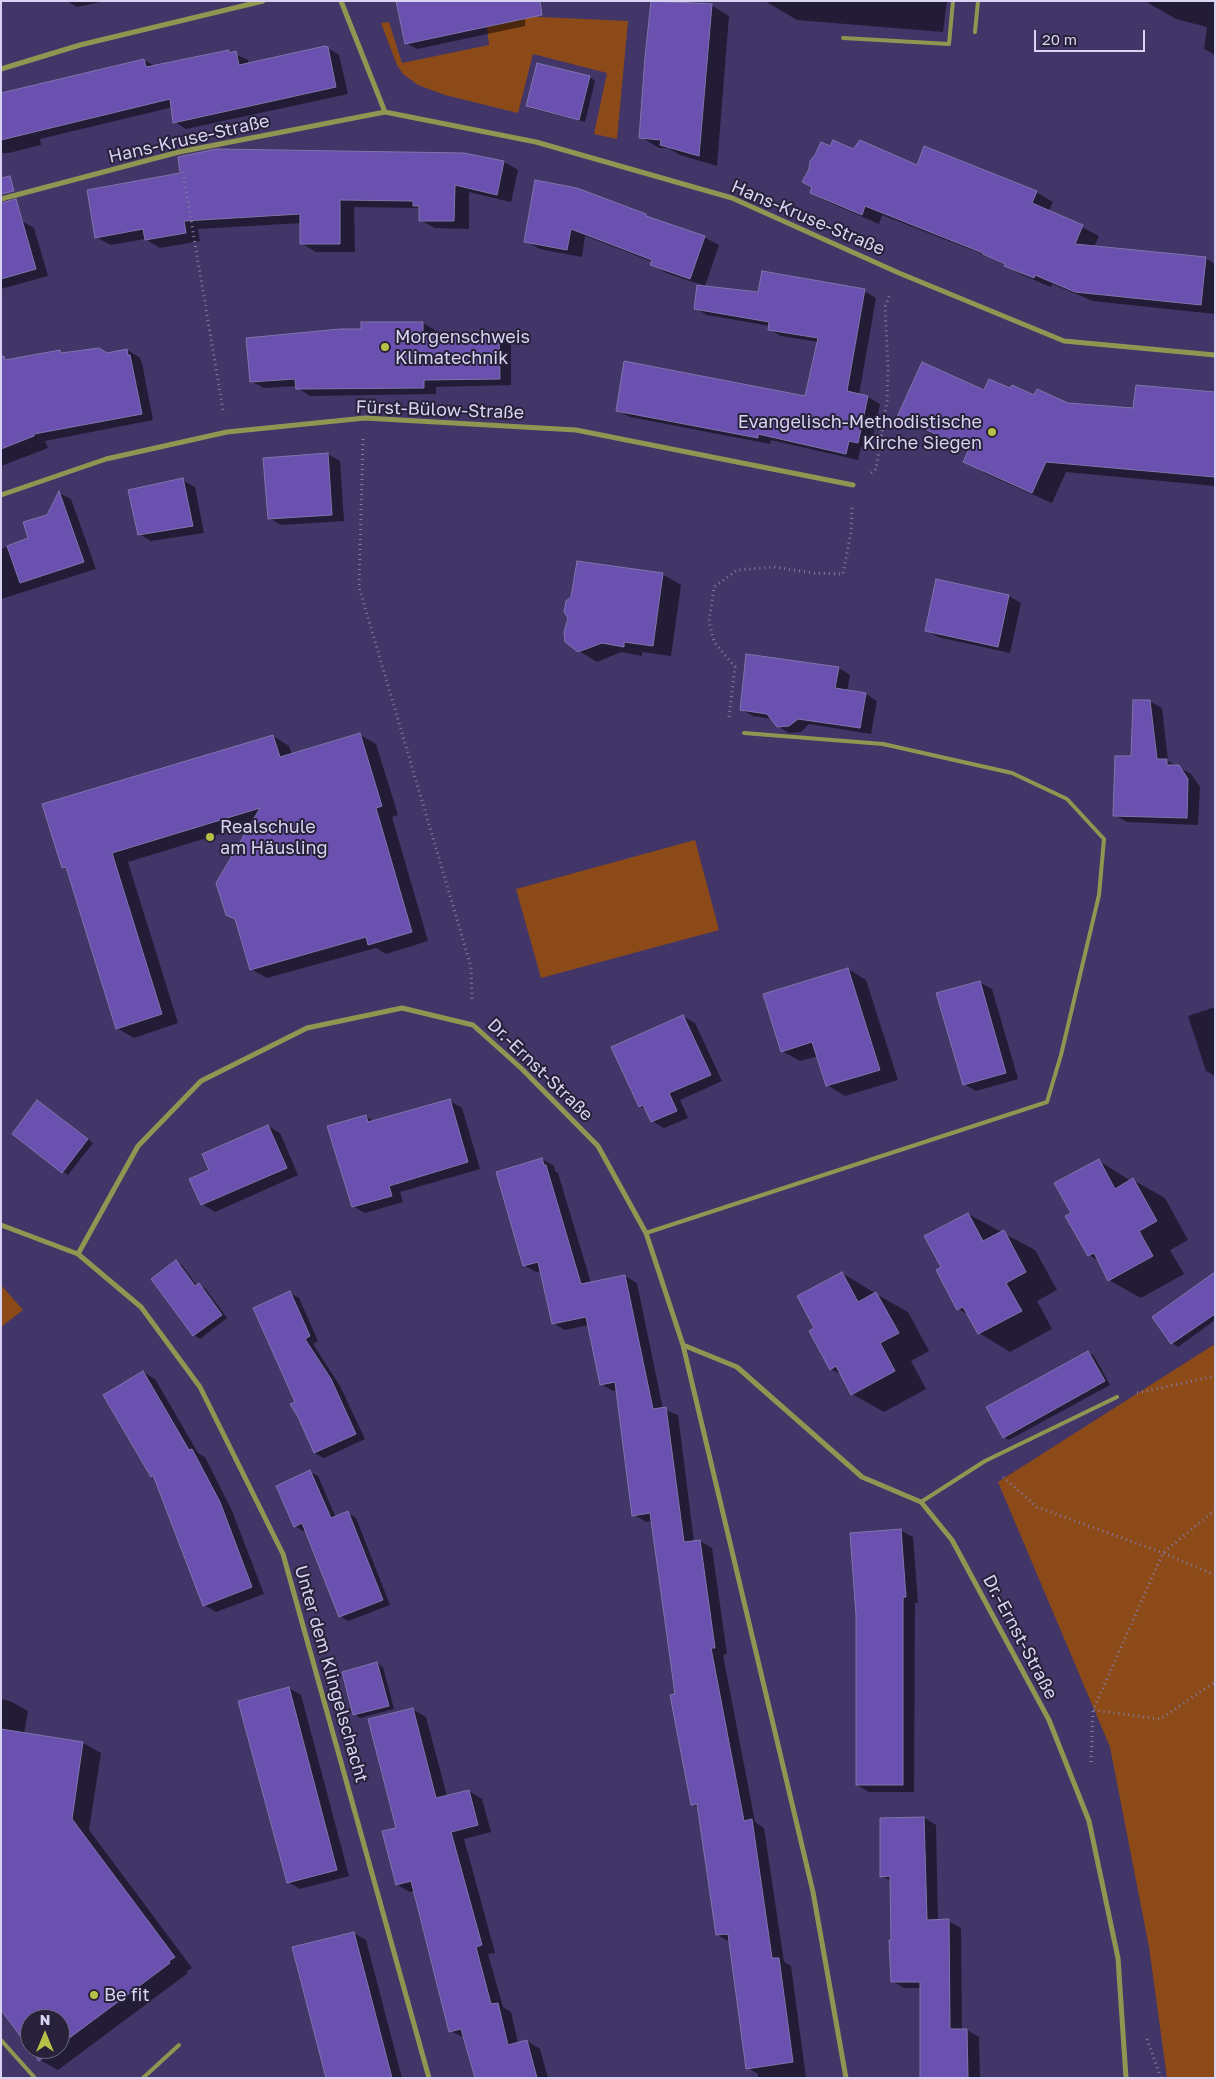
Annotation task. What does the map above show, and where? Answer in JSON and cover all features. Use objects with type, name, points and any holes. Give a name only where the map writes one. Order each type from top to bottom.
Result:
[{"type":"street","points":[[1,70],[80,45],[263,1]]},
{"type":"street","points":[[341,1],[385,112]]},
{"type":"street","name":"Hans-Kruse-Straße","points":[[1,199],[179,152],[385,112],[536,142],[732,198],[899,273],[1064,341],[1215,356]]},
{"type":"street","name":"Fürst-Bülow-Straße","points":[[1,496],[106,459],[227,432],[365,418],[576,430],[853,485]]},
{"type":"street","name":"Dr.-Ernst-Straße","points":[[78,1254],[138,1146],[201,1081],[307,1028],[402,1008],[473,1025],[522,1069],[598,1146],[646,1233],[683,1345],[813,1892],[846,2078]]},
{"type":"street","points":[[1,1225],[78,1254]]},
{"type":"street","name":"Unter dem Klingelschacht","points":[[78,1254],[141,1307],[200,1387],[283,1554],[429,2078]]},
{"type":"street","name":"Dr.-Ernst-Straße","points":[[683,1345],[737,1367],[862,1477],[921,1502],[952,1540],[1049,1720],[1089,1821],[1118,1958],[1126,2078]]},
{"type":"lane","points":[[843,38],[950,44],[953,1]]},
{"type":"lane","points":[[975,32],[978,1]]},
{"type":"lane","points":[[646,1233],[1047,1102],[1061,1055],[1099,895],[1104,840],[1067,799],[1012,773],[883,744],[744,733]]},
{"type":"lane","points":[[921,1502],[985,1462],[1117,1397]]},
{"type":"lane","points":[[1,2040],[35,2078]]},
{"type":"lane","points":[[143,2078],[180,2045]]},
{"type":"path","points":[[184,179],[220,393]]},
{"type":"path","points":[[876,469],[887,401],[888,367],[885,307]]},
{"type":"path","points":[[363,456],[359,587],[471,967],[473,1025]]},
{"type":"path","points":[[744,733],[728,729],[735,667],[714,642],[709,621],[714,587],[738,570],[774,567],[814,573],[843,574],[852,532],[853,485]]},
{"type":"path","points":[[1117,1397],[1215,1376]]},
{"type":"path","points":[[985,1462],[1037,1507],[1164,1553],[1215,1575]]},
{"type":"path","points":[[1215,1510],[1164,1553],[1093,1710],[1160,1719],[1215,1682]]},
{"type":"shaded area","points":[[497,15],[628,21],[617,139],[594,134],[607,73],[533,54],[518,113],[445,95],[418,85],[403,74],[397,65],[381,23],[389,22],[402,63],[489,45],[486,19]]},
{"type":"shaded area","points":[[695,840],[719,930],[541,978],[516,889]]},
{"type":"shaded area","points":[[1,1285],[23,1310],[1,1327]]},
{"type":"shaded area","points":[[1215,1344],[1215,2078],[1167,2078],[1149,1947],[1110,1747],[998,1482]]},
{"type":"building","points":[[396,1],[540,1],[542,15],[405,44]]},
{"type":"building","points":[[651,1],[712,4],[699,156],[660,145],[661,140],[639,138]]},
{"type":"building","points":[[325,46],[328,47],[336,87],[173,123],[170,99],[1,140],[1,93],[144,59],[146,67],[229,50],[229,53],[236,51],[239,65]]},
{"type":"building","points":[[537,63],[590,76],[579,120],[526,106]]},
{"type":"building","points":[[833,140],[853,149],[860,140],[917,165],[924,146],[1037,191],[1032,203],[1083,225],[1075,244],[1206,257],[1201,305],[1075,292],[1035,275],[1034,278],[1004,266],[1005,264],[983,253],[865,206],[862,215],[810,193],[812,187],[802,182],[809,169],[810,161],[821,142],[830,146]]},
{"type":"building","points":[[216,149],[464,153],[504,161],[497,195],[455,185],[454,221],[419,221],[419,206],[413,206],[413,201],[340,200],[340,244],[300,244],[300,214],[184,221],[186,233],[145,240],[143,229],[95,238],[87,190],[180,173],[178,157]]},
{"type":"building","points":[[10,176],[14,191],[1,194],[1,178]]},
{"type":"building","points":[[535,180],[577,188],[646,214],[646,216],[705,236],[690,279],[650,265],[652,260],[571,229],[567,250],[524,242]]},
{"type":"building","points":[[16,199],[36,269],[1,279],[1,203]]},
{"type":"building","points":[[762,271],[865,289],[847,391],[868,396],[858,443],[849,441],[846,454],[758,434],[758,438],[616,411],[624,361],[805,396],[818,338],[768,330],[769,322],[694,309],[697,285],[758,292]]},
{"type":"building","points":[[361,322],[423,322],[423,337],[499,336],[500,379],[424,380],[424,388],[296,389],[295,379],[250,382],[246,338],[340,329],[361,329]]},
{"type":"building","points":[[99,348],[107,353],[127,349],[128,355],[130,355],[142,414],[34,434],[34,436],[1,449],[1,357],[4,356],[5,360],[60,350],[61,353]]},
{"type":"building","points":[[922,362],[984,390],[989,379],[1010,388],[1012,385],[1034,395],[1037,389],[1068,403],[1133,408],[1136,385],[1215,392],[1215,477],[1046,462],[1032,493],[963,462],[969,449],[897,417]]},
{"type":"building","points":[[328,453],[332,515],[268,519],[263,458]]},
{"type":"building","points":[[183,478],[193,526],[138,535],[128,490]]},
{"type":"building","points":[[59,491],[84,562],[20,583],[7,546],[28,538],[23,522],[47,515]]},
{"type":"building","points":[[577,561],[663,573],[653,646],[624,642],[624,647],[602,643],[578,652],[565,642],[564,632],[568,618],[564,612],[566,601],[571,597]]},
{"type":"building","points":[[936,579],[1009,595],[998,647],[925,631]]},
{"type":"building","points":[[746,654],[839,667],[835,688],[866,693],[860,728],[798,719],[789,726],[777,727],[767,714],[740,710]]},
{"type":"building","points":[[1133,700],[1150,700],[1157,759],[1167,759],[1167,765],[1179,765],[1188,779],[1187,818],[1113,816],[1115,756],[1131,756]]},
{"type":"building","points":[[360,733],[382,806],[376,808],[412,932],[368,945],[366,937],[250,970],[235,919],[226,915],[216,883],[260,808],[112,853],[162,1014],[116,1029],[66,867],[62,868],[42,804],[273,735],[280,757]]},
{"type":"building","points":[[848,968],[880,1070],[826,1086],[812,1042],[781,1052],[763,994]]},
{"type":"building","points":[[980,981],[1006,1073],[963,1085],[936,993]]},
{"type":"building","points":[[683,1015],[711,1075],[669,1093],[677,1111],[651,1122],[643,1105],[639,1107],[611,1047]]},
{"type":"building","points":[[450,1099],[468,1162],[389,1186],[392,1196],[352,1207],[327,1126],[366,1115],[368,1122]]},
{"type":"building","points":[[37,1100],[88,1139],[62,1173],[12,1134]]},
{"type":"building","points":[[268,1125],[287,1168],[201,1205],[189,1179],[209,1170],[202,1154]]},
{"type":"building","points":[[542,1158],[544,1165],[546,1165],[581,1284],[625,1275],[653,1409],[666,1407],[684,1542],[700,1540],[715,1648],[711,1648],[744,1821],[752,1819],[772,1958],[779,1958],[793,2062],[746,2069],[728,1934],[716,1935],[697,1804],[691,1805],[670,1695],[675,1694],[650,1513],[632,1516],[615,1382],[600,1385],[586,1317],[552,1324],[538,1262],[523,1266],[496,1172]]},
{"type":"building","points":[[1099,1159],[1115,1189],[1133,1178],[1157,1221],[1139,1231],[1153,1256],[1108,1281],[1094,1253],[1088,1256],[1065,1216],[1071,1213],[1054,1183]]},
{"type":"building","points":[[968,1213],[983,1241],[1004,1230],[1026,1272],[1006,1283],[1022,1311],[978,1334],[963,1307],[957,1310],[936,1270],[941,1267],[924,1236]]},
{"type":"building","points":[[176,1260],[195,1286],[199,1283],[222,1315],[193,1336],[151,1279]]},
{"type":"building","points":[[842,1272],[858,1302],[876,1292],[899,1333],[880,1343],[895,1371],[851,1395],[836,1366],[830,1370],[809,1331],[814,1328],[797,1296]]},
{"type":"building","points":[[1215,1272],[1215,1314],[1171,1344],[1152,1317]]},
{"type":"building","points":[[290,1291],[310,1336],[305,1339],[331,1379],[356,1434],[314,1453],[290,1404],[295,1402],[253,1308]]},
{"type":"building","points":[[1088,1351],[1105,1381],[1003,1438],[986,1407]]},
{"type":"building","points":[[143,1371],[189,1450],[192,1449],[220,1502],[252,1587],[203,1606],[153,1475],[151,1477],[103,1395]]},
{"type":"building","points":[[310,1470],[331,1518],[348,1511],[383,1600],[339,1617],[302,1523],[294,1527],[276,1486]]},
{"type":"building","points":[[901,1529],[906,1597],[903,1597],[903,1785],[856,1785],[856,1615],[850,1533]]},
{"type":"building","points":[[377,1662],[389,1706],[353,1715],[342,1672]]},
{"type":"building","points":[[289,1687],[337,1870],[287,1883],[238,1701]]},
{"type":"building","points":[[413,1708],[436,1798],[469,1790],[478,1825],[451,1832],[482,1945],[476,1947],[491,2004],[498,2003],[508,2045],[527,2040],[537,2078],[475,2078],[461,2029],[449,2032],[411,1881],[396,1885],[382,1831],[396,1828],[368,1719]]},
{"type":"building","points":[[1,1729],[83,1742],[72,1819],[175,1957],[169,1961],[170,1963],[70,2038],[70,2009],[20,2009],[20,2036],[1,2010]]},
{"type":"building","points":[[924,1817],[927,1920],[949,1919],[950,2029],[967,2029],[968,2078],[920,2078],[920,1982],[891,1982],[889,1940],[891,1940],[890,1876],[880,1877],[880,1818]]},
{"type":"building","points":[[354,1932],[392,2078],[326,2078],[292,1947]]},
{"type":"place","name":"Morgenschweis Klimatechnik","points":[[385,347]]},
{"type":"place","name":"Evangelisch-Methodistische Kirche Siegen","points":[[992,432]]},
{"type":"place","name":"Realschule am Häusling","points":[[210,837]]},
{"type":"place","name":"Be fit","points":[[94,1995]]}]
